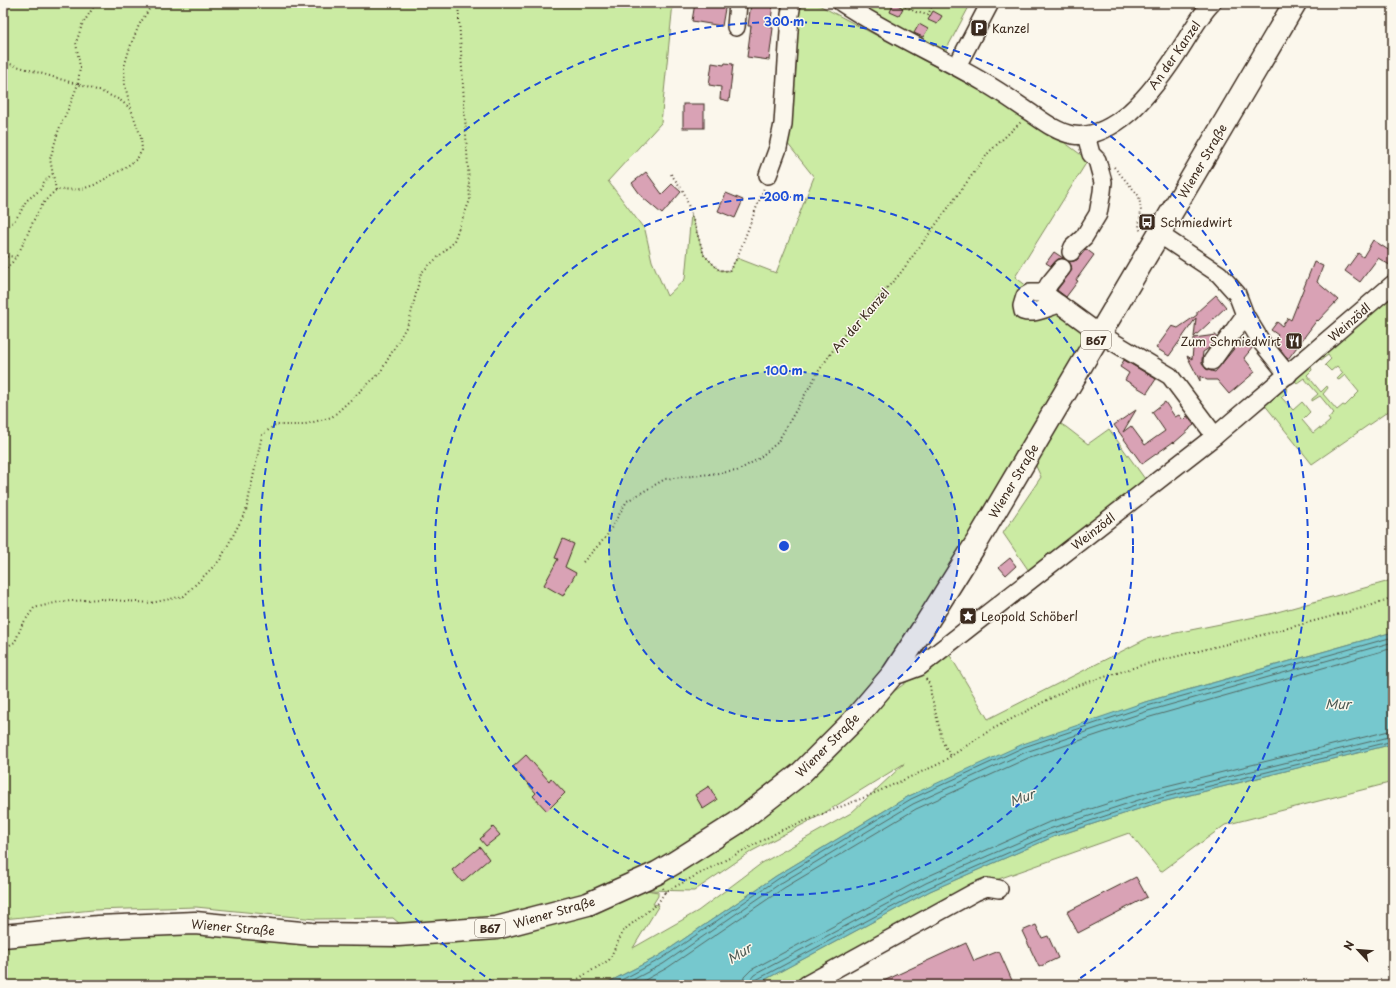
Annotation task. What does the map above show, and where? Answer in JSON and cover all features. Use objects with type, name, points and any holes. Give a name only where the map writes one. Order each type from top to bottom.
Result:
[{"type":"main road","name":"Wiener Straße","points":[[3,936],[98,927],[195,923],[312,934],[398,935],[496,928],[588,904],[661,882],[800,774],[853,721],[893,674],[977,542],[1100,334],[1151,235],[1289,5]]},
{"type":"street","points":[[736,27],[738,3]]},
{"type":"street","points":[[768,175],[778,148],[783,124],[792,3]]},
{"type":"street","name":"An der Kanzel","points":[[842,3],[876,24],[957,66],[987,84],[1048,125],[1062,132],[1074,135],[1096,134],[1130,112],[1166,71],[1197,23],[1212,3]]},
{"type":"street","points":[[957,66],[990,3]]},
{"type":"street","points":[[1071,252],[1073,247],[1084,237],[1098,214],[1102,192],[1103,182],[1097,160],[1091,154],[1086,135]]},
{"type":"street","points":[[1151,235],[1219,274],[1237,294],[1245,315],[1262,343],[1288,375]]},
{"type":"street","points":[[1059,304],[1037,311],[1042,293],[1062,268]]},
{"type":"street","name":"Weinzödl","points":[[893,674],[900,674],[919,667],[1215,436],[1393,284]]},
{"type":"street","points":[[1042,293],[1100,334],[1170,376],[1215,436]]},
{"type":"street","points":[[1212,361],[1245,315]]},
{"type":"street","points":[[806,985],[975,892],[987,887],[998,889]]},
{"type":"path","points":[[56,190],[50,159],[59,129],[78,84],[80,67],[76,43],[82,25],[96,3]]},
{"type":"path","points":[[3,272],[15,257],[27,237],[35,216],[44,202],[56,190],[82,188],[94,185],[123,169],[137,159],[142,150],[141,137],[131,109],[124,67],[139,25],[154,3]]},
{"type":"path","points":[[3,649],[15,642],[22,625],[34,608],[59,602],[100,599],[151,604],[184,596],[220,560],[246,511],[262,435],[275,425],[302,425],[332,417],[380,373],[409,322],[421,273],[453,243],[470,200],[458,3]]},
{"type":"path","points":[[898,3],[916,12],[928,15],[933,3]]},
{"type":"path","points":[[3,62],[100,91],[120,100],[131,109]]},
{"type":"path","name":"An der Kanzel","points":[[583,562],[606,537],[627,501],[665,479],[737,471],[758,459],[777,443],[818,372],[843,336],[899,275],[989,152],[1030,112]]},
{"type":"path","points":[[3,231],[14,221],[26,201],[40,190],[44,182],[52,174]]},
{"type":"path","points":[[670,174],[684,192],[704,255],[719,270],[729,271],[737,258],[768,175]]},
{"type":"path","points":[[1138,196],[1141,211],[1139,232],[1151,235]]},
{"type":"path","points":[[3,258],[9,256],[15,257]]},
{"type":"path","points":[[568,985],[608,960],[624,930],[658,903],[661,882],[939,764],[989,731],[1070,688],[1142,664],[1270,633],[1370,606],[1393,597]]},
{"type":"path","points":[[919,667],[930,685],[943,743],[951,756]]},
{"type":"green space","points":[[3,3],[673,3],[661,123],[608,181],[645,230],[652,261],[667,296],[685,279],[691,214],[704,255],[719,270],[729,271],[737,258],[776,273],[814,177],[776,129],[783,3],[815,3],[1029,116],[1088,160],[1015,277],[1081,327],[1100,334],[853,721],[737,823],[550,922],[446,921],[400,924],[393,918],[315,919],[196,907],[93,910],[3,919]]},
{"type":"green space","points":[[857,3],[971,3],[945,52]]},
{"type":"green space","points":[[1393,284],[1393,408],[1312,464],[1264,404]],"holes":[[[1328,355],[1331,359],[1325,365],[1331,371],[1337,366],[1343,373],[1337,379],[1339,380],[1345,375],[1359,392],[1345,406],[1343,405],[1337,410],[1323,394],[1328,388],[1327,386],[1321,392],[1307,375],[1312,370],[1311,367],[1320,359],[1321,360]],[[1304,378],[1318,394],[1312,399],[1312,401],[1320,396],[1334,413],[1328,418],[1330,421],[1321,429],[1319,428],[1313,433],[1302,420],[1310,412],[1303,403],[1302,402],[1293,410],[1281,397],[1287,392],[1286,388],[1295,381],[1297,383]]]},
{"type":"green space","points":[[1056,421],[1088,444],[1109,429],[1145,479],[1029,571],[1003,533],[1041,477],[1034,462]]},
{"type":"green space","points":[[1393,578],[1393,632],[1145,702],[909,796],[776,876],[659,956],[603,985],[3,985],[3,945],[123,934],[194,933],[298,944],[373,944],[620,898],[948,652],[988,719],[1146,639],[1270,614],[1386,582]],"holes":[[[905,763],[851,813],[762,863],[698,911],[633,948],[659,905],[653,904],[658,896],[658,892],[646,890],[694,891],[752,851],[821,815]]]},
{"type":"green space","points":[[1393,744],[1393,782],[1225,825],[1161,872],[1129,833],[990,882],[800,985],[755,985],[930,891],[1053,837],[1154,804]]},
{"type":"water","name":"Mur","points":[[1393,632],[1393,744],[1154,804],[1053,837],[930,891],[755,985],[603,985],[659,956],[776,876],[909,796],[1023,744],[1145,702]]},
{"type":"building","points":[[695,3],[726,3],[722,26],[692,21]]},
{"type":"building","points":[[751,3],[773,5],[770,27],[773,28],[769,60],[747,57],[751,26],[748,26]]},
{"type":"building","points":[[894,3],[903,8],[899,16],[890,12]]},
{"type":"building","points":[[933,11],[942,16],[937,24],[928,20]]},
{"type":"building","points":[[919,24],[928,29],[923,37],[914,33]]},
{"type":"building","points":[[712,63],[724,65],[725,63],[733,64],[729,101],[720,99],[721,87],[709,85]]},
{"type":"building","points":[[683,104],[704,104],[704,128],[683,128]]},
{"type":"building","points":[[646,172],[662,194],[672,184],[681,192],[662,214],[642,197],[632,183]]},
{"type":"building","points":[[726,193],[743,200],[735,218],[718,211]]},
{"type":"building","points":[[1373,240],[1393,253],[1393,267],[1378,258],[1360,282],[1345,271],[1358,253],[1363,257]]},
{"type":"building","points":[[1086,249],[1094,255],[1066,297],[1057,290],[1072,270],[1069,262],[1077,260]]},
{"type":"building","points":[[1054,252],[1063,258],[1058,259],[1051,266],[1046,263]]},
{"type":"building","points":[[1314,262],[1323,266],[1317,282],[1338,300],[1318,321],[1317,320],[1288,359],[1274,341],[1278,335],[1271,330],[1277,322],[1282,326],[1288,318],[1291,320]]},
{"type":"building","points":[[1216,295],[1226,307],[1194,337],[1196,318],[1169,356],[1156,348],[1172,326],[1178,328],[1197,315],[1197,312]]},
{"type":"building","points":[[1216,335],[1216,339],[1209,348],[1203,352],[1202,364],[1206,369],[1211,371],[1215,372],[1242,339],[1253,347],[1244,358],[1255,372],[1229,394],[1217,380],[1207,380],[1200,376],[1200,381],[1187,356],[1192,359],[1194,338]]},
{"type":"building","points":[[1124,360],[1156,379],[1147,393],[1125,380],[1129,373],[1120,367]]},
{"type":"building","points":[[1165,402],[1175,417],[1179,415],[1183,420],[1187,416],[1194,425],[1174,443],[1173,442],[1142,464],[1114,425],[1136,410],[1123,432],[1131,426],[1145,445],[1165,431],[1152,412]]},
{"type":"building","points":[[563,539],[574,544],[565,567],[576,573],[563,596],[544,585],[558,559],[555,558]]},
{"type":"building","points":[[1010,558],[1016,566],[1006,575],[999,567]]},
{"type":"building","points":[[526,755],[549,781],[551,778],[565,793],[547,811],[533,796],[536,793],[513,767]]},
{"type":"building","points":[[709,786],[717,800],[703,809],[695,795]]},
{"type":"building","points":[[493,827],[500,835],[486,846],[480,839]]},
{"type":"building","points":[[480,847],[489,859],[462,882],[452,870]]},
{"type":"building","points":[[1136,877],[1147,897],[1078,933],[1067,912]]},
{"type":"building","points":[[1036,925],[1042,938],[1048,936],[1058,958],[1039,967],[1022,931]]},
{"type":"building","points":[[966,943],[974,961],[999,951],[1014,985],[875,985]]},
{"type":"place","name":"Kanzel","points":[[979,28]]},
{"type":"place","name":"Schmiedwirt","points":[[1147,222]]},
{"type":"place","name":"Zum Schmiedwirt","points":[[1294,341]]},
{"type":"place","name":"Leopold Schöberl","points":[[968,616]]}]
